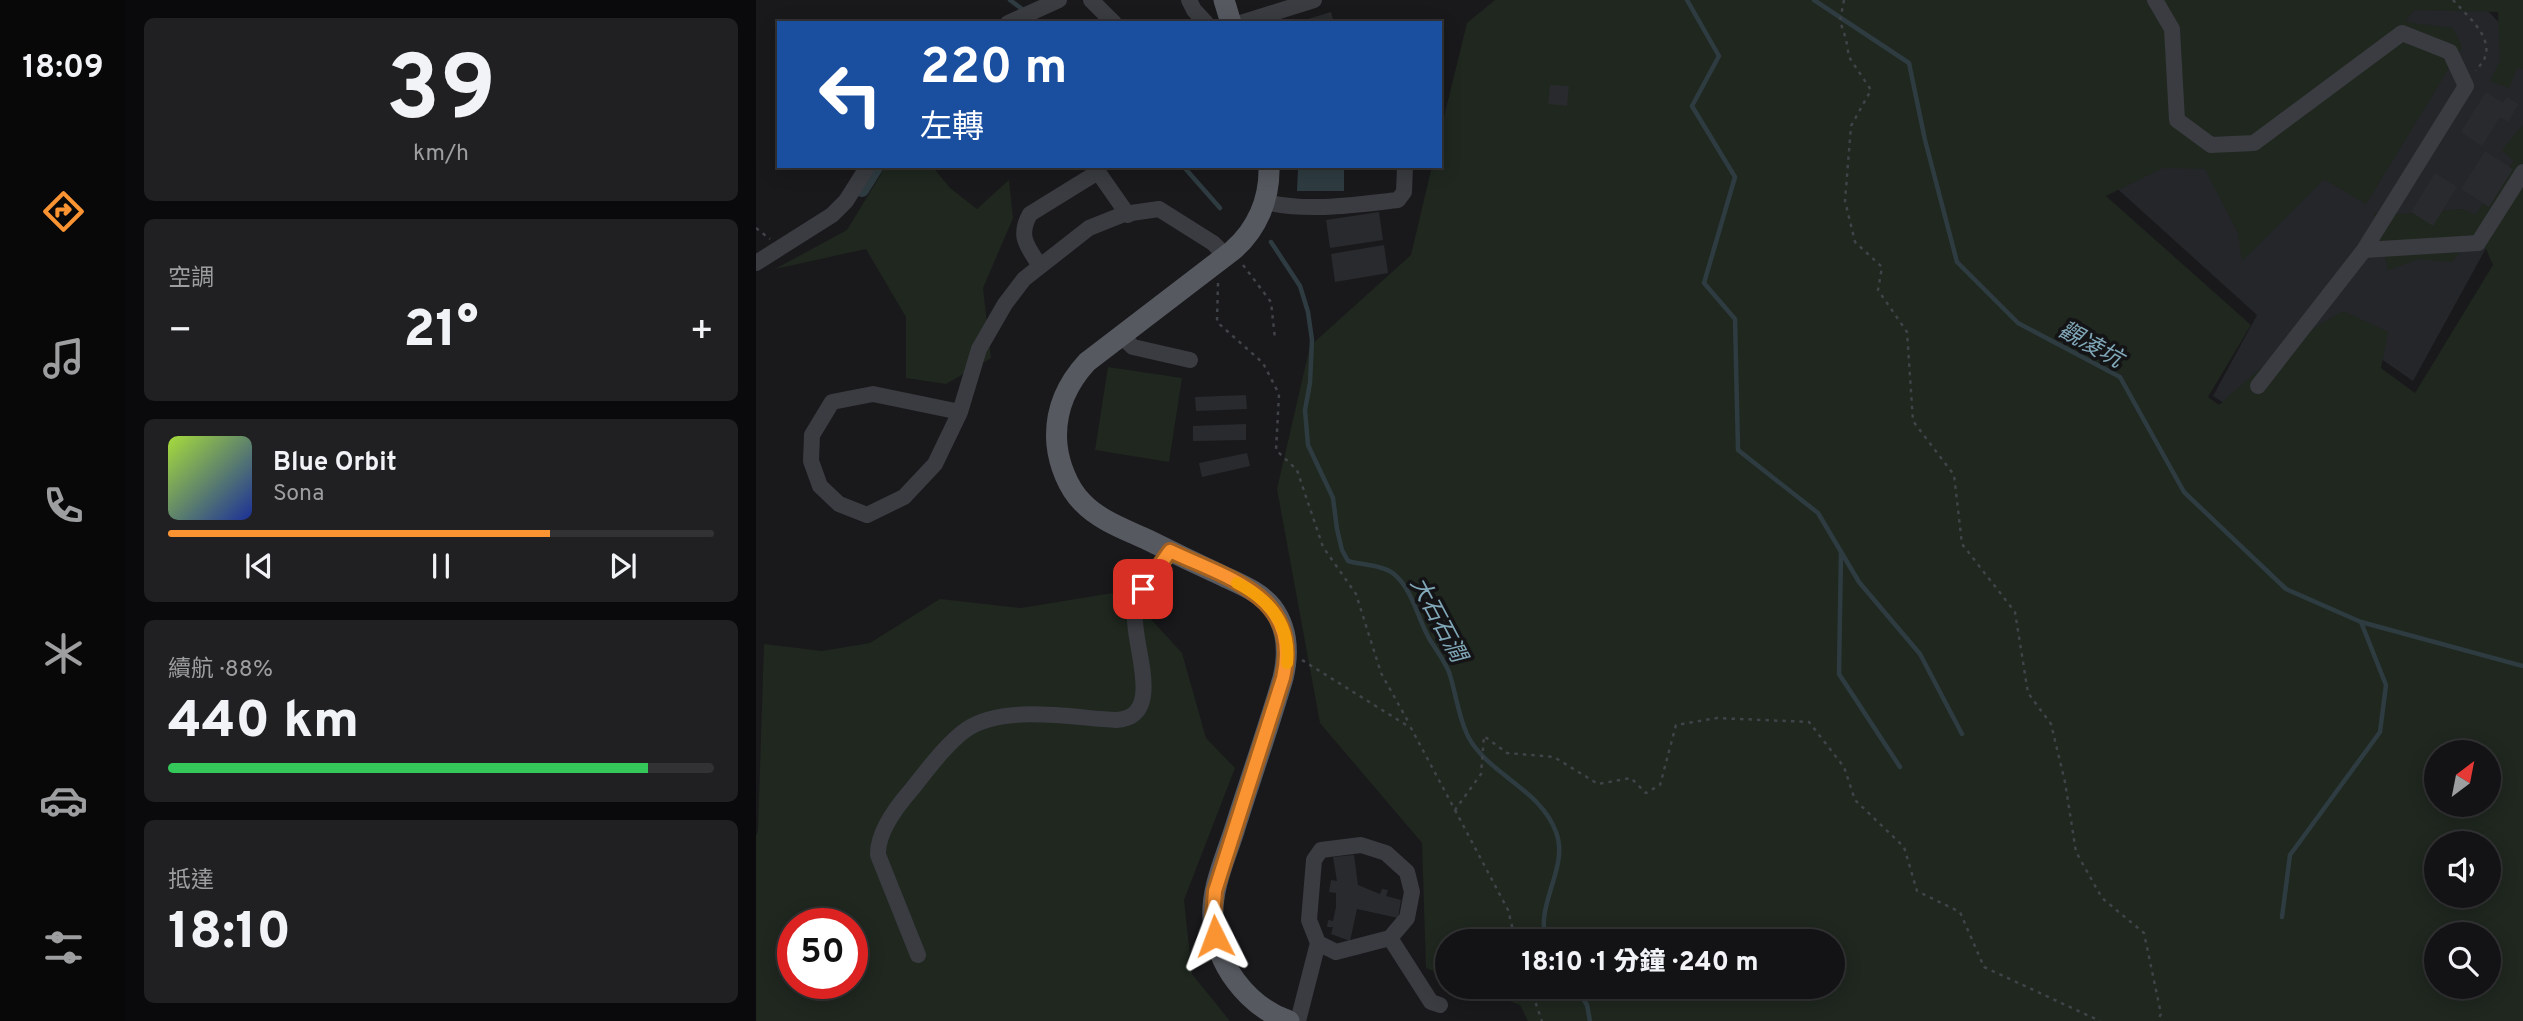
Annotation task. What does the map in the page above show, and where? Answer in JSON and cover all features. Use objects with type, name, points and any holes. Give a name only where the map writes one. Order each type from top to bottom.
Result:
[{"type":"main road","points":[[1224,0],[1230,21]]},
{"type":"main road","points":[[1269,168],[1265,202],[1251,231],[1225,257],[1087,362],[1069,386],[1056,426],[1058,450],[1069,482],[1082,503],[1107,520],[1233,581],[1262,598],[1278,616],[1286,637],[1283,678],[1218,881],[1213,918],[1221,955],[1237,983],[1261,1006],[1289,1021]]},
{"type":"lane","points":[[1012,21],[1058,0]]},
{"type":"lane","points":[[1091,0],[1112,21]]},
{"type":"lane","points":[[1189,0],[1198,21]]},
{"type":"lane","points":[[1247,21],[1314,0]]},
{"type":"lane","points":[[2155,0],[2172,29],[2177,120],[2211,145],[2253,143],[2402,33],[2450,52],[2466,86],[2364,250],[2259,386]]},
{"type":"lane","points":[[756,263],[832,215],[846,201],[867,168]]},
{"type":"lane","points":[[1265,202],[1288,207],[1315,207],[1398,200],[1404,192],[1405,168]]},
{"type":"lane","points":[[1040,267],[1023,234],[1030,214],[1098,172],[1128,215]]},
{"type":"lane","points":[[2364,250],[2477,243],[2523,172]]},
{"type":"lane","points":[[960,412],[873,394],[832,402],[812,435],[811,461],[820,486],[839,504],[867,515],[904,497],[934,464],[960,412],[979,349],[1005,304],[1024,279],[1089,228],[1124,214],[1159,209],[1213,243],[1225,257]]},
{"type":"lane","points":[[1120,335],[1133,347],[1190,360]]},
{"type":"lane","points":[[918,955],[878,855],[882,835],[897,808],[962,734],[985,721],[1016,715],[1116,720],[1127,719],[1135,714],[1142,705],[1144,692],[1135,623],[1136,608],[1146,584],[1170,551]]},
{"type":"lane","points":[[1298,1021],[1318,943],[1310,920],[1314,860],[1321,849],[1361,845],[1386,853],[1408,872],[1412,892],[1407,918],[1390,938],[1336,952],[1318,943]]},
{"type":"lane","points":[[1390,938],[1432,1002],[1440,1005]]},
{"type":"path","points":[[1844,0],[1840,21],[1849,57],[1871,90],[1851,126],[1845,201],[1855,242],[1882,267],[1878,290],[1908,332],[1913,421],[1954,475],[1962,544],[2015,612],[2028,693],[2051,724],[2065,782],[2076,852],[2102,898],[2144,933],[2161,1014],[2157,1021]]},
{"type":"path","points":[[2453,0],[2476,25],[2485,41],[2486,56],[2466,86]]},
{"type":"path","points":[[1225,257],[1262,287],[1270,302],[1275,340]]},
{"type":"path","points":[[1225,257],[1217,322],[1263,363],[1279,394],[1276,450],[1297,470],[1323,547],[1356,594],[1381,673],[1508,910],[1513,929]]},
{"type":"path","points":[[1287,651],[1411,728]]},
{"type":"path","points":[[1455,810],[1481,774],[1484,736],[1507,753],[1554,757],[1598,784],[1631,778],[1646,793],[1660,785],[1676,725],[1717,718],[1809,722],[1844,767],[1855,800],[1904,847],[1917,891],[1960,912],[1984,967],[2100,1021]]},
{"type":"path","points":[[1534,999],[1542,1021]]},
{"type":"shaded area","points":[[1495,0],[2523,0],[2523,69],[2517,68],[2509,88],[2490,81],[2500,61],[2498,12],[2414,10],[2405,22],[2453,28],[2462,47],[2366,204],[2324,179],[2242,261],[2238,233],[2205,169],[2163,168],[2106,196],[2251,325],[2208,397],[2219,405],[2288,344],[2343,311],[2388,332],[2381,368],[2415,393],[2493,265],[2478,231],[2452,262],[2419,259],[2388,270],[2374,213],[2401,214],[2463,209],[2475,215],[2514,161],[2502,150],[2523,125],[2523,1021],[1528,1021],[1520,1005],[1505,999],[1845,999],[1845,929],[1435,929],[1435,972],[1426,968],[1422,843],[1320,723],[1277,489],[1310,346],[1411,255],[1432,168],[1442,168],[1442,125],[1467,23]]},
{"type":"shaded area","points":[[2309,0],[2477,0],[2523,47],[2523,187],[2413,381],[2338,329],[2255,423],[2213,396],[2257,315],[2070,146]]},
{"type":"shaded area","points":[[885,168],[934,168],[950,188],[977,209],[1009,180],[1013,218],[983,288],[991,358],[946,384],[906,378],[906,317],[866,249],[775,269],[847,230]]},
{"type":"shaded area","points":[[1298,169],[1344,170],[1344,191],[1297,191]]},
{"type":"shaded area","points":[[1108,367],[1182,378],[1169,462],[1095,450]]},
{"type":"shaded area","points":[[1125,591],[1182,653],[1206,738],[1235,768],[1184,900],[1192,974],[1230,1021],[756,1021],[756,836],[764,644],[822,651],[870,643],[940,599],[1021,608]]},
{"type":"building","points":[[1331,12],[1333,21],[1309,21],[1308,19]]},
{"type":"building","points":[[1550,85],[1569,86],[1567,106],[1548,104]]},
{"type":"building","points":[[2486,92],[2503,103],[2507,97],[2519,104],[2508,122],[2500,117],[2482,146],[2461,132]]},
{"type":"building","points":[[2485,151],[2513,169],[2489,207],[2461,189]]},
{"type":"building","points":[[2435,173],[2457,187],[2433,226],[2411,212]]},
{"type":"building","points":[[1379,212],[1383,240],[1330,248],[1326,220]]},
{"type":"building","points":[[1384,245],[1388,273],[1335,282],[1331,254]]},
{"type":"building","points":[[1246,395],[1247,409],[1196,411],[1195,397]]},
{"type":"building","points":[[1246,424],[1246,440],[1193,441],[1193,426]]},
{"type":"building","points":[[1247,453],[1250,466],[1202,477],[1199,463]]},
{"type":"building","points":[[1354,855],[1358,885],[1380,894],[1382,889],[1388,890],[1386,896],[1401,900],[1398,918],[1357,909],[1350,941],[1331,934],[1333,927],[1327,927],[1328,920],[1333,921],[1336,907],[1336,893],[1329,892],[1331,880],[1337,881],[1333,857]]},
{"type":"waterway","points":[[1010,0],[1026,12]]},
{"type":"waterway","points":[[1687,0],[1719,56],[1692,106],[1735,177],[1704,283],[1735,319],[1738,450],[1818,513],[1859,582],[1920,654],[1962,734]]},
{"type":"waterway","name":"觀凌坑","points":[[1814,0],[1909,63],[1925,140],[1957,262],[2018,323],[2120,377],[2184,492],[2286,589],[2361,622],[2523,666]]},
{"type":"waterway","points":[[862,190],[876,168]]},
{"type":"waterway","points":[[1185,168],[1220,208]]},
{"type":"waterway","name":"大石石澗","points":[[1271,242],[1300,286],[1308,312],[1312,340],[1310,383],[1305,410],[1308,445],[1333,498],[1342,550],[1348,561],[1384,569],[1401,581],[1449,672],[1461,719],[1472,743],[1482,755],[1529,795],[1549,818],[1556,832],[1559,859],[1544,915],[1544,929]]},
{"type":"waterway","points":[[1841,552],[1839,674],[1900,767]]},
{"type":"waterway","points":[[2282,917],[2290,855],[2380,732],[2386,685],[2361,622]]},
{"type":"waterway","name":"大石石澗","points":[[1583,999],[1590,1021]]},
{"type":"slow traffic","points":[[1237,583],[1262,598],[1278,616],[1286,637],[1287,663]]},
{"type":"route","points":[[1143,589],[1170,551],[1246,587],[1262,598],[1278,616],[1286,637],[1287,656],[1283,678],[1215,891],[1215,936]]}]
